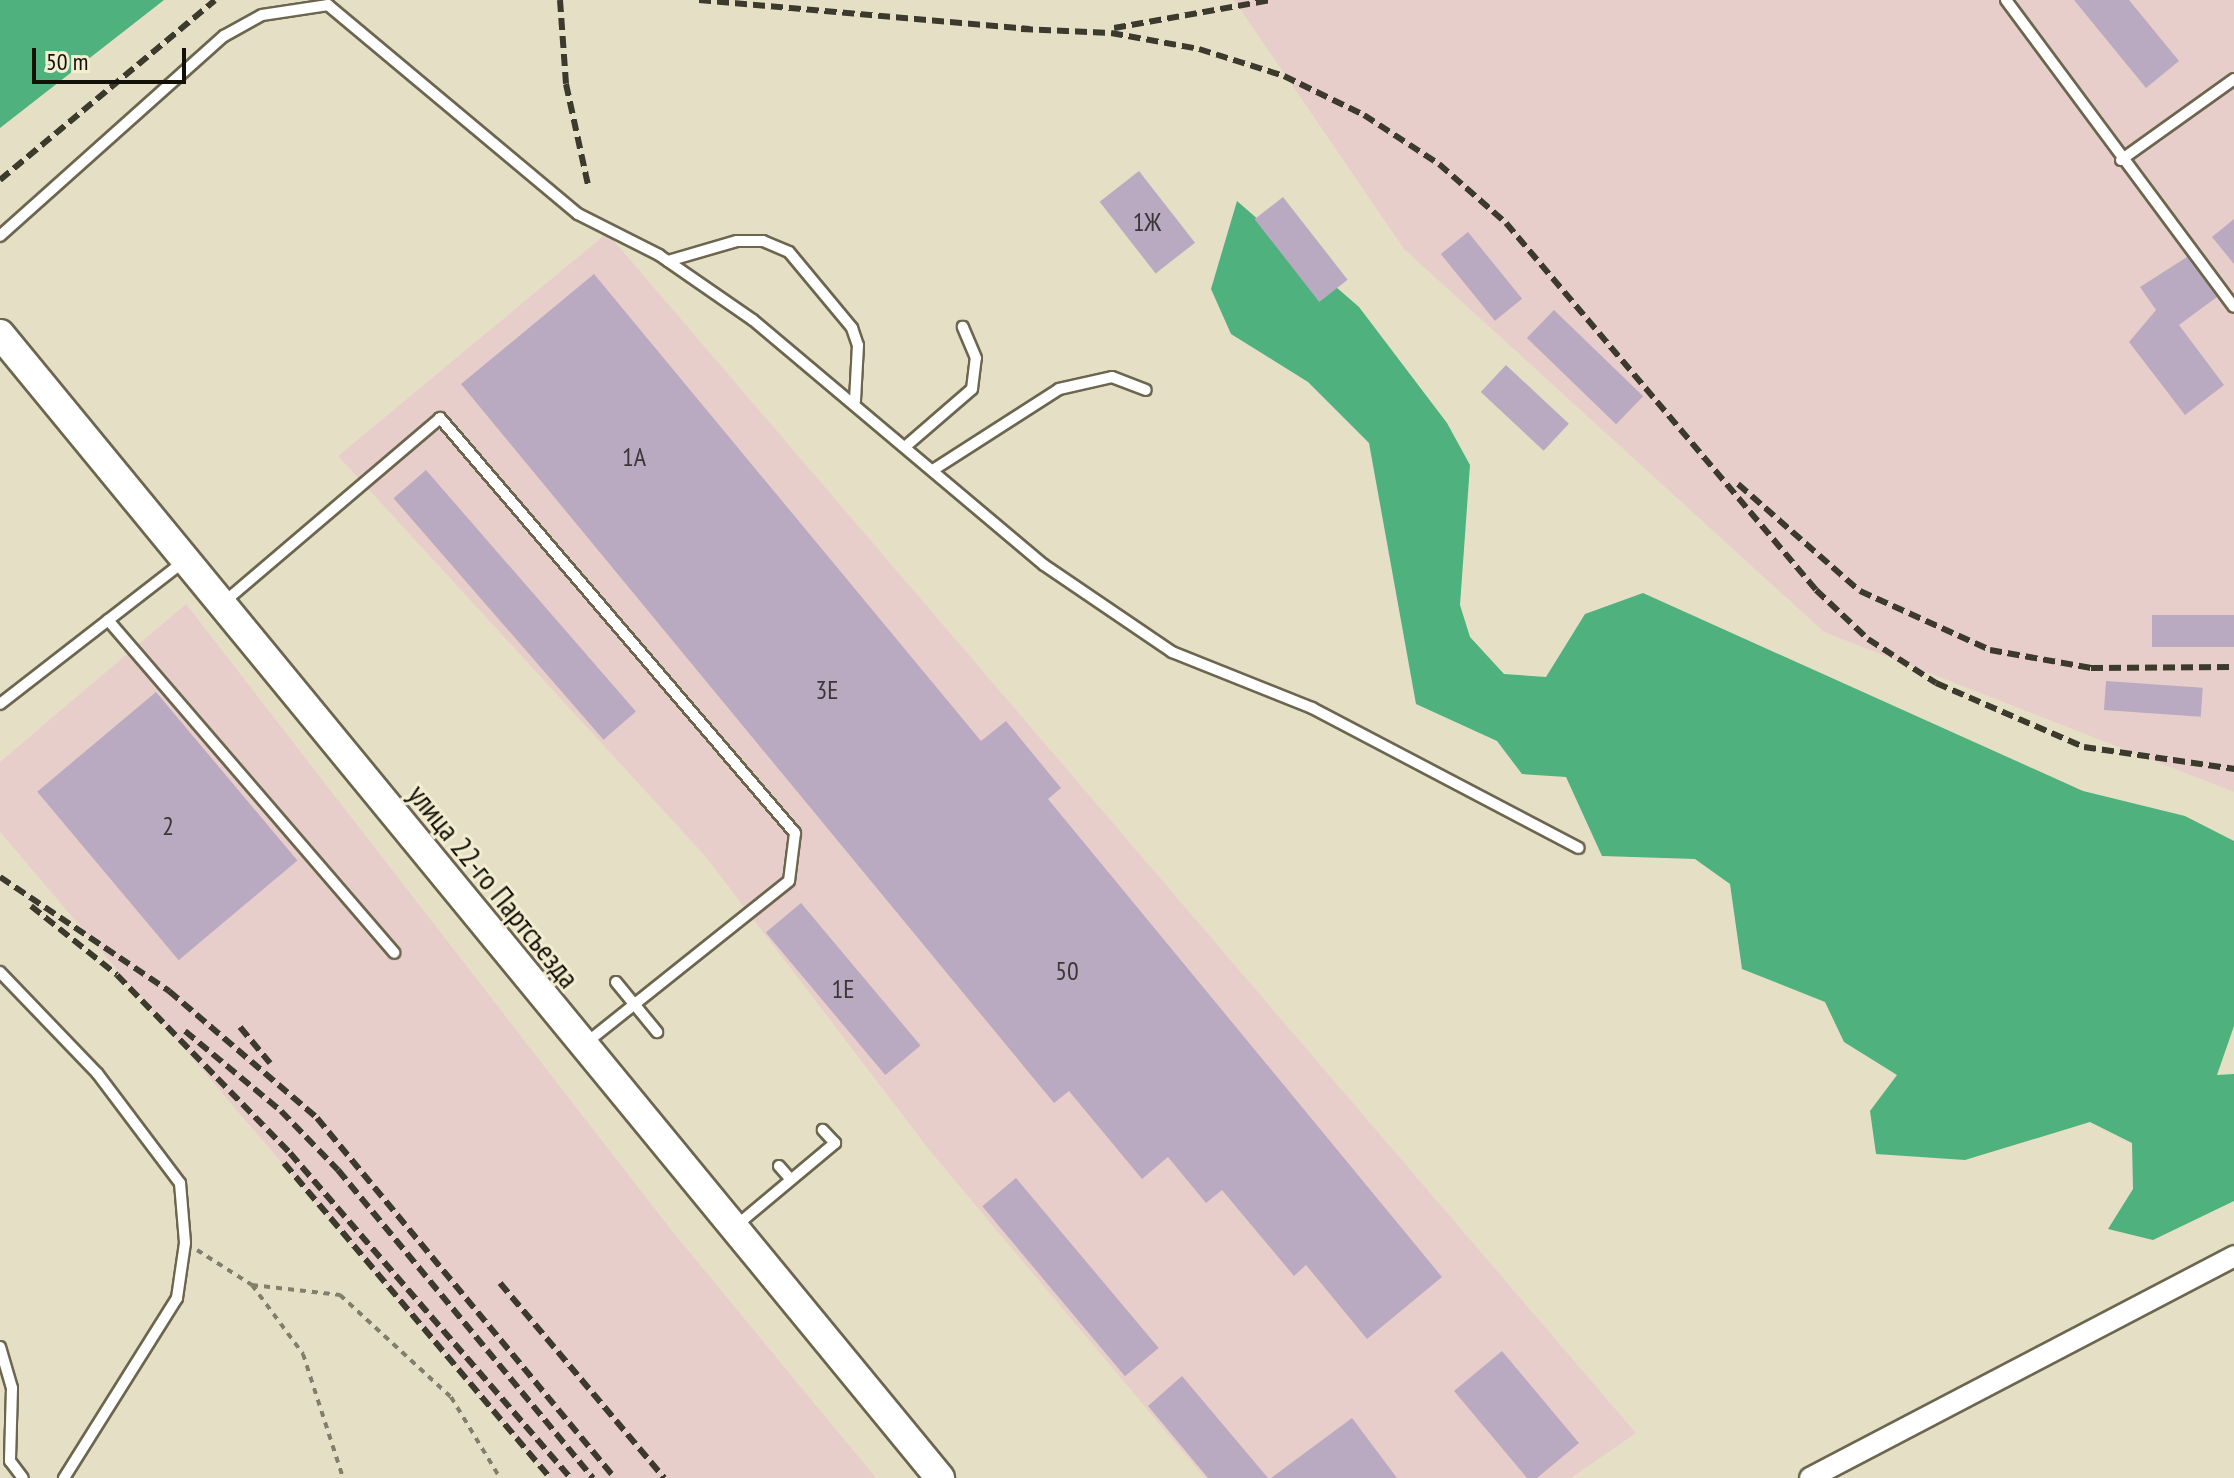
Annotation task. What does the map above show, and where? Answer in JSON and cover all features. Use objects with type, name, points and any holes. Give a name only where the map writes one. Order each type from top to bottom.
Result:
[{"type":"street","name":"улица 22-го Партсъезда","points":[[0,334],[581,1047],[940,1478]]},
{"type":"street","points":[[1810,1478],[2234,1256]]},
{"type":"lane","points":[[2006,0],[2121,160],[2234,307]]},
{"type":"lane","points":[[0,236],[224,36],[262,15],[308,3],[342,12],[578,214],[668,261],[855,401],[1044,565],[1172,652],[1312,708],[1579,848]]},
{"type":"lane","points":[[2121,160],[2234,79]]},
{"type":"lane","points":[[668,261],[737,241],[763,241],[789,252],[852,328],[859,367],[855,401]]},
{"type":"lane","points":[[906,446],[972,389],[976,358],[963,327]]},
{"type":"lane","points":[[933,470],[1072,384],[1112,377],[1146,390]]},
{"type":"lane","points":[[220,605],[440,418],[795,833],[789,881],[581,1047]]},
{"type":"lane","points":[[0,704],[184,561]]},
{"type":"lane","points":[[108,620],[394,953]]},
{"type":"lane","points":[[0,972],[97,1073],[180,1183],[185,1243],[177,1298],[64,1478]]},
{"type":"lane","points":[[616,982],[657,1032]]},
{"type":"lane","points":[[732,1229],[835,1143],[823,1130]]},
{"type":"lane","points":[[779,1166],[791,1180]]},
{"type":"lane","points":[[0,1347],[12,1388],[10,1461],[23,1478]]},
{"type":"path","points":[[185,1243],[252,1285],[303,1354],[343,1478]]},
{"type":"path","points":[[252,1285],[340,1295],[451,1397],[500,1478]]},
{"type":"shaded area","points":[[1234,0],[2234,0],[2234,792],[1824,632],[1404,249]]},
{"type":"shaded area","points":[[607,233],[1636,1433],[1571,1478],[1205,1478],[930,1151],[706,857],[338,456]]},
{"type":"shaded area","points":[[186,604],[672,1231],[876,1478],[550,1478],[0,832],[0,762]]},
{"type":"green space","points":[[0,0],[164,0],[0,128]]},
{"type":"green space","points":[[1237,201],[1359,307],[1447,423],[1470,465],[1460,605],[1470,637],[1504,674],[1546,677],[1585,614],[1643,593],[2083,791],[2185,816],[2234,841],[2234,1026],[2217,1075],[2234,1074],[2234,1201],[2153,1240],[2108,1229],[2133,1189],[2132,1143],[2090,1122],[1965,1160],[1876,1154],[1870,1111],[1897,1075],[1844,1042],[1825,1002],[1742,969],[1730,884],[1695,859],[1602,856],[1566,777],[1522,774],[1497,741],[1416,704],[1369,443],[1308,382],[1231,334],[1211,289]]},
{"type":"building","points":[[2074,0],[2129,0],[2179,61],[2146,88]]},
{"type":"building","points":[[1139,171],[1195,243],[1156,273],[1100,202]]},
{"type":"building","points":[[1283,197],[1348,280],[1319,302],[1255,219]]},
{"type":"building","points":[[2234,219],[2234,264],[2212,237]]},
{"type":"building","points":[[1468,232],[1522,299],[1495,321],[1441,254]]},
{"type":"building","points":[[2187,257],[2217,297],[2179,325],[2224,385],[2185,415],[2129,342],[2156,310],[2140,287]]},
{"type":"building","points":[[594,274],[981,741],[1006,721],[1061,788],[1048,799],[1442,1277],[1367,1339],[1306,1265],[1294,1276],[1222,1190],[1206,1203],[1168,1157],[1142,1179],[1069,1091],[1054,1103],[461,384]]},
{"type":"building","points":[[1554,310],[1643,396],[1616,424],[1527,338]]},
{"type":"building","points":[[1506,365],[1569,424],[1544,451],[1481,392]]},
{"type":"building","points":[[426,470],[636,712],[603,740],[394,498]]},
{"type":"building","points":[[2152,615],[2234,615],[2234,647],[2152,647]]},
{"type":"building","points":[[2106,681],[2203,688],[2201,717],[2104,710]]},
{"type":"building","points":[[156,692],[297,861],[179,960],[37,792]]},
{"type":"building","points":[[801,903],[921,1045],[885,1075],[766,933]]},
{"type":"building","points":[[1016,1178],[1159,1348],[1125,1376],[982,1206]]},
{"type":"building","points":[[1502,1351],[1579,1443],[1537,1478],[1527,1478],[1454,1391]]},
{"type":"building","points":[[1182,1376],[1268,1478],[1208,1478],[1148,1406]]},
{"type":"building","points":[[1352,1418],[1397,1478],[1271,1478]]},
{"type":"railway","points":[[0,180],[215,0]]},
{"type":"railway","points":[[560,0],[566,84],[588,185]]},
{"type":"railway","points":[[699,0],[1030,29]]},
{"type":"railway","points":[[1114,28],[1271,0]]},
{"type":"railway","points":[[1021,29],[1111,33],[1199,49],[1284,76],[1364,115],[1439,164],[1506,223],[1816,590],[1868,639],[1936,683],[2084,747],[2234,769]]},
{"type":"railway","points":[[1738,484],[1860,591],[1990,650],[2091,668],[2234,667]]},
{"type":"railway","points":[[0,877],[169,991],[317,1118],[615,1478]]},
{"type":"railway","points":[[31,906],[117,975],[290,1153],[571,1478]]},
{"type":"railway","points":[[240,1027],[270,1063]]},
{"type":"railway","points":[[185,1031],[281,1111],[338,1170],[593,1478]]},
{"type":"railway","points":[[284,1163],[550,1478]]},
{"type":"railway","points":[[500,1283],[664,1478]]}]
